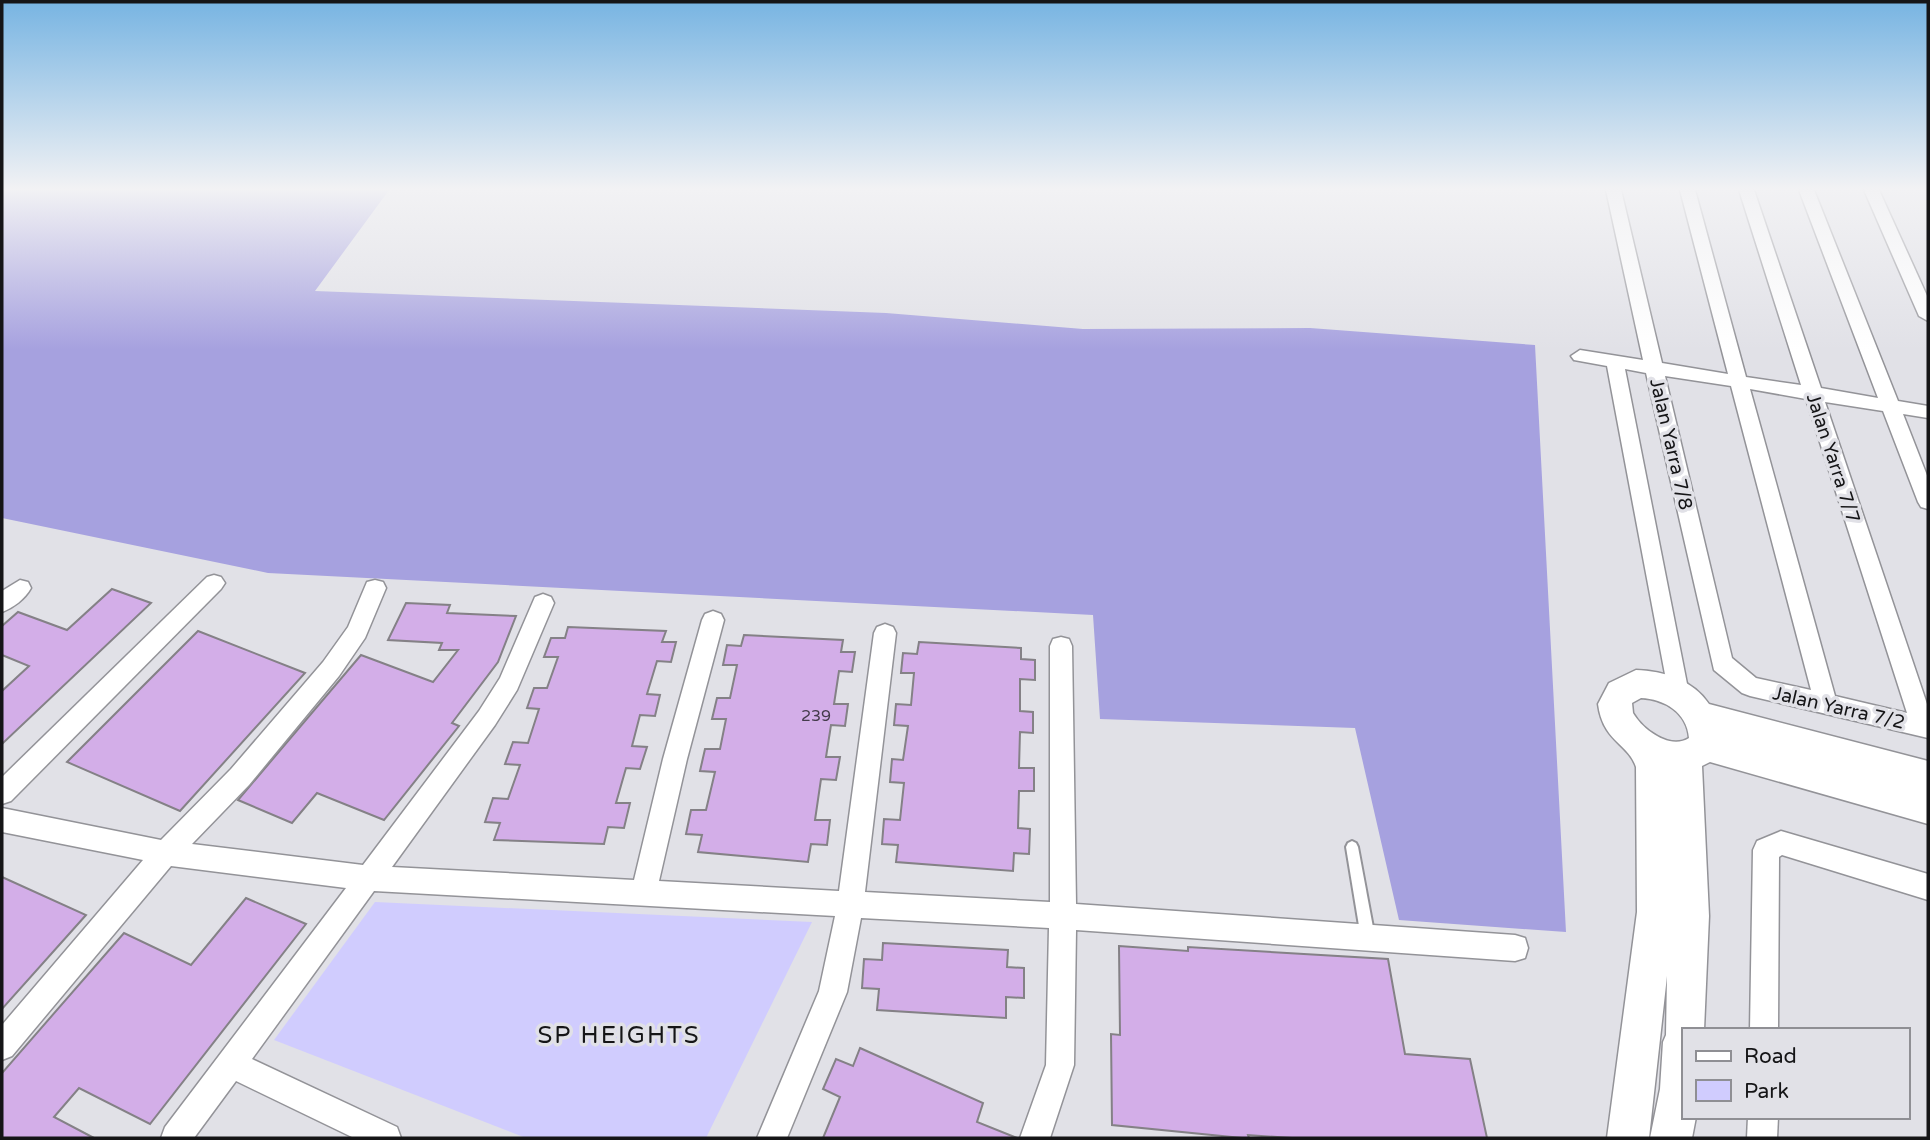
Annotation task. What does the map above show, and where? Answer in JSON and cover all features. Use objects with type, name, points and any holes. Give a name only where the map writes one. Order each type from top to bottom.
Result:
[{"type":"street","name":"Jalan Yarra 7/8","points":[[1625,243],[1722,663],[1750,686]]},
{"type":"street","points":[[1701,243],[1826,704]]},
{"type":"street","name":"Jalan Yarra 7/7","points":[[1763,243],[1925,727]]},
{"type":"street","points":[[1827,243],[1928,502]]},
{"type":"street","points":[[1895,243],[1928,316]]},
{"type":"street","points":[[1580,356],[1928,412]]},
{"type":"street","points":[[1615,362],[1691,728],[1690,916],[1684,1028]]},
{"type":"street","points":[[2,793],[214,583]]},
{"type":"street","points":[[2,603],[20,587]]},
{"type":"street","points":[[2,1046],[166,853],[240,777],[331,669],[357,632],[375,588]]},
{"type":"street","points":[[176,1138],[487,719],[509,683],[543,603]]},
{"type":"street","points":[[644,892],[675,758],[713,620]]},
{"type":"street","points":[[772,1138],[833,992],[850,905],[885,633]]},
{"type":"street","points":[[1035,1138],[1060,1065],[1063,916],[1060,646]]},
{"type":"street","points":[[1691,728],[1663,755],[1647,749],[1623,729],[1615,705],[1618,695],[1625,688],[1636,684],[1657,685],[1691,728],[1928,808]]},
{"type":"street","name":"Jalan Yarra 7/2","points":[[1750,686],[1925,727]]},
{"type":"street","points":[[1691,728],[1928,777]]},
{"type":"street","points":[[1628,1138],[1656,912],[1653,766],[1647,749]]},
{"type":"street","points":[[2,820],[166,853],[368,878],[1063,916],[1516,948]]},
{"type":"street","points":[[1764,1028],[1766,850],[1782,843],[1928,887]]},
{"type":"street","points":[[232,1064],[386,1138]]},
{"type":"street","points":[[1679,1128],[1682,1064]]},
{"type":"street","points":[[1762,1138],[1763,1119]]},
{"type":"lane","points":[[1352,847],[1368,938]]},
{"type":"green space","points":[[375,902],[812,922],[706,1138],[526,1138],[274,1040]]},
{"type":"shaded area","points":[[2,243],[350,243],[315,291],[886,313],[1083,329],[1310,328],[1535,345],[1566,932],[1399,920],[1355,728],[1100,719],[1093,615],[268,573],[2,518]]},
{"type":"building","points":[[112,589],[151,603],[2,744],[2,691],[29,666],[2,655],[2,626],[18,612],[67,630]]},
{"type":"building","points":[[406,603],[450,605],[447,613],[516,616],[498,662],[452,723],[459,726],[384,820],[317,793],[292,823],[238,800],[361,655],[433,682],[458,650],[439,650],[442,643],[388,640]]},
{"type":"building","points":[[568,627],[666,631],[662,642],[676,642],[671,662],[657,661],[647,694],[660,695],[655,716],[640,715],[632,746],[647,747],[640,769],[626,768],[616,803],[630,803],[624,828],[608,827],[604,844],[494,840],[500,823],[485,822],[493,798],[508,799],[520,765],[505,764],[513,742],[528,743],[539,709],[527,708],[534,688],[547,688],[558,657],[544,657],[551,638],[565,638]]},
{"type":"building","points":[[198,631],[305,673],[180,811],[67,762]]},
{"type":"building","points":[[744,635],[843,640],[841,652],[855,652],[852,672],[839,671],[834,704],[848,704],[845,726],[831,725],[826,757],[840,757],[836,780],[821,779],[815,820],[830,820],[827,845],[811,844],[808,862],[698,852],[702,835],[686,834],[691,810],[706,810],[715,772],[700,771],[705,749],[720,749],[726,719],[712,719],[717,698],[730,698],[737,665],[723,665],[727,645],[741,646]]},
{"type":"building","points":[[919,642],[1021,648],[1021,659],[1035,660],[1035,680],[1020,679],[1020,711],[1033,712],[1033,733],[1020,732],[1019,768],[1034,768],[1034,791],[1019,791],[1018,828],[1030,829],[1029,854],[1014,853],[1013,871],[896,862],[898,845],[882,844],[884,819],[900,820],[904,783],[890,782],[892,759],[903,760],[908,726],[894,725],[896,704],[911,705],[914,673],[901,673],[903,653],[917,654]]},
{"type":"building","points":[[2,877],[86,915],[2,1009]]},
{"type":"building","points":[[246,898],[306,924],[150,1124],[79,1088],[54,1117],[94,1138],[2,1138],[2,1073],[124,933],[191,965]]},
{"type":"building","points":[[883,943],[1008,950],[1007,967],[1024,968],[1024,998],[1006,997],[1006,1018],[877,1010],[879,989],[862,988],[864,959],[882,960]]},
{"type":"building","points":[[1119,946],[1188,951],[1188,947],[1388,959],[1405,1054],[1470,1059],[1487,1138],[1292,1138],[1248,1135],[1249,1138],[1242,1138],[1112,1125],[1111,1034],[1120,1035]]},
{"type":"building","points":[[860,1048],[983,1103],[977,1122],[1017,1138],[823,1138],[840,1097],[823,1089],[836,1059],[853,1066]]},
{"type":"district","name":"SP HEIGHTS","points":[[619,1035]]}]
